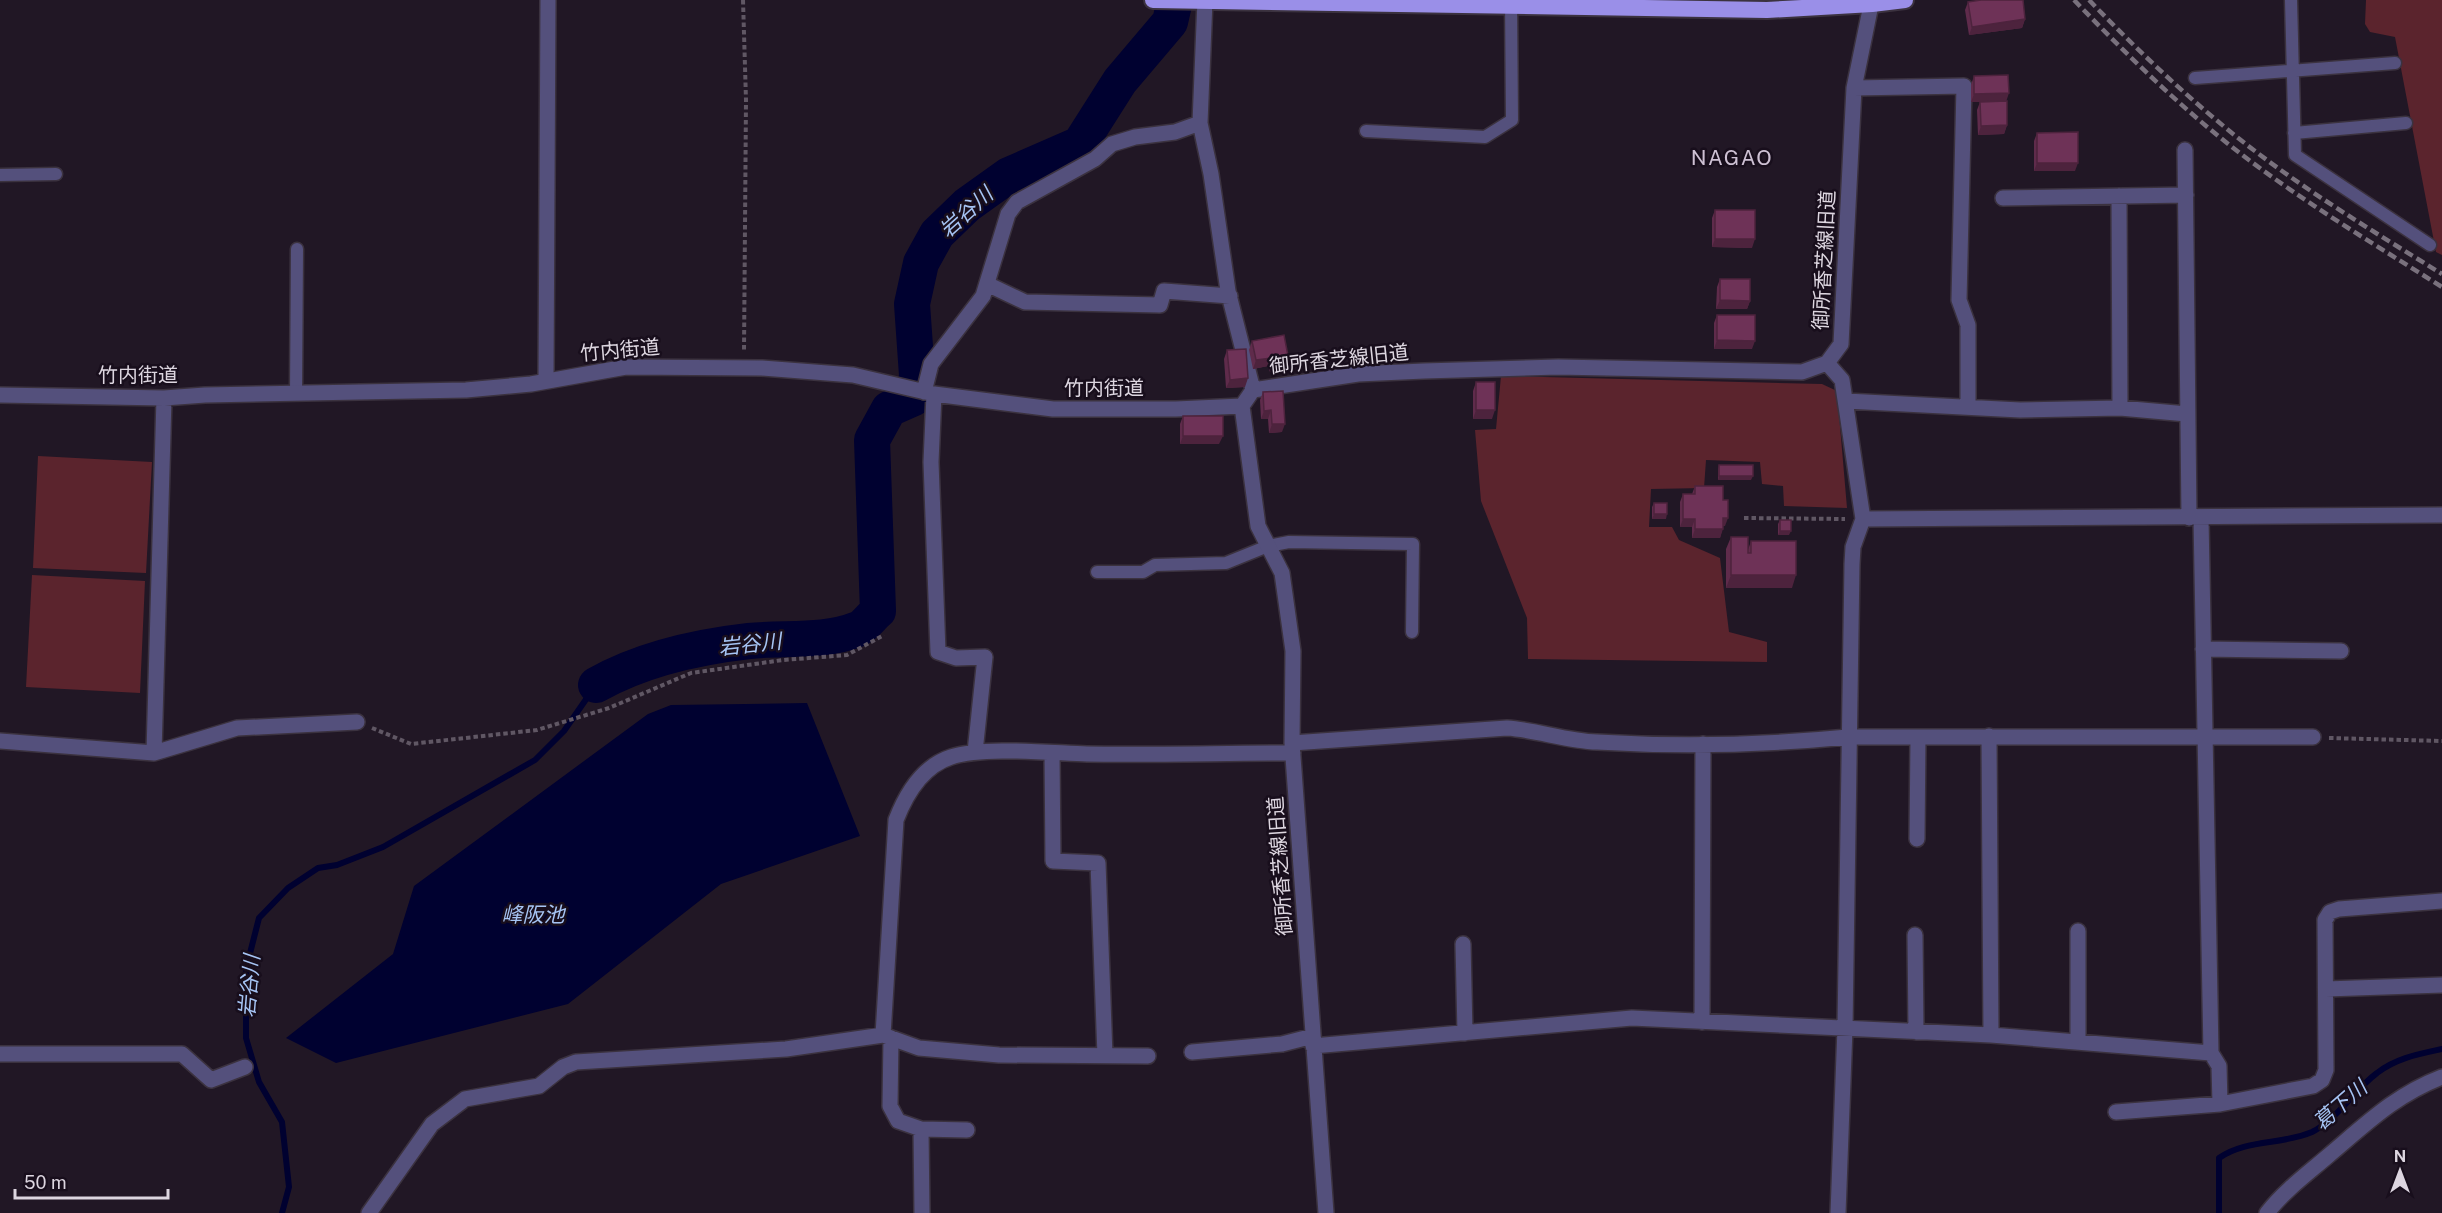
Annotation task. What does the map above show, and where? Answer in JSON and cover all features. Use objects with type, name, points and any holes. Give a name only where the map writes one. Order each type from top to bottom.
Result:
[{"type":"highway","points":[[1154,0],[1683,4],[1767,10],[1905,0]]},
{"type":"street","points":[[546,380],[548,0]]},
{"type":"street","points":[[1205,0],[1200,123],[1211,174],[1230,296],[1253,390]]},
{"type":"street","name":"御所香芝線旧道","points":[[1326,1213],[1292,748],[1293,651],[1282,573],[1258,526],[1242,406],[1253,390],[1358,374],[1558,367],[1802,372],[1827,363],[1841,344],[1854,88],[1872,2]]},
{"type":"street","points":[[1854,88],[1964,86],[1959,300],[1968,325],[1968,407]]},
{"type":"street","points":[[975,752],[985,657],[956,658],[938,652],[931,462],[921,391],[931,364],[983,296],[1008,214],[1017,202],[1095,159],[1112,144],[1135,137],[1175,132],[1200,123]]},
{"type":"street","points":[[2185,150],[2187,414],[2203,649],[2211,1053],[2218,1066],[2220,1104]]},
{"type":"street","points":[[2003,198],[2186,195]]},
{"type":"street","points":[[2119,196],[2120,408]]},
{"type":"street","points":[[987,284],[1026,302],[1160,305],[1164,291],[1230,296]]},
{"type":"street","points":[[1827,363],[1842,380],[1863,519],[1853,547],[1852,564],[1845,1029],[1838,1213]]},
{"type":"street","name":"竹内街道","points":[[0,395],[164,398],[466,390],[531,384],[626,367],[744,368],[853,375],[921,391],[1053,410],[1242,406]]},
{"type":"street","points":[[154,753],[164,398]]},
{"type":"street","points":[[1846,401],[2020,410],[2120,408],[2187,414]]},
{"type":"street","points":[[1863,519],[2442,515]]},
{"type":"street","points":[[2203,649],[2341,651]]},
{"type":"street","points":[[0,741],[154,753],[237,728],[357,722]]},
{"type":"street","points":[[967,1130],[921,1129],[898,1121],[890,1106],[887,1036],[896,820],[903,801],[926,771],[950,757],[975,752],[1052,753],[1292,748],[1507,728],[1595,742],[1703,744],[1772,744],[1848,737],[2313,737]]},
{"type":"street","points":[[1989,736],[1991,1035]]},
{"type":"street","points":[[1917,840],[1918,737]]},
{"type":"street","points":[[1702,1022],[1703,744]]},
{"type":"street","points":[[1052,753],[1053,861],[1098,863],[1105,1056]]},
{"type":"street","points":[[2116,1112],[2220,1104],[2313,1086],[2322,1080],[2326,1070],[2325,920],[2330,912],[2339,909],[2442,901]]},
{"type":"street","points":[[2078,931],[2078,1042]]},
{"type":"street","points":[[1916,935],[1916,1032]]},
{"type":"street","points":[[1464,944],[1465,1033]]},
{"type":"street","points":[[2326,989],[2442,985]]},
{"type":"street","points":[[1192,1052],[1313,1041],[1465,1033],[1609,1019],[1991,1035],[2211,1053]]},
{"type":"street","points":[[369,1213],[432,1124],[465,1099],[539,1086],[563,1067],[576,1062],[786,1049],[887,1036],[919,1048],[999,1055],[1148,1056]]},
{"type":"street","points":[[0,1053],[182,1053],[211,1080],[245,1067]]},
{"type":"street","points":[[2267,1213],[2285,1193],[2388,1106],[2416,1087],[2442,1077]]},
{"type":"street","points":[[921,1129],[922,1213]]},
{"type":"lane","points":[[2291,0],[2295,155],[2430,245]]},
{"type":"lane","points":[[1366,131],[1485,137],[1512,120],[1511,2]]},
{"type":"lane","points":[[2195,78],[2395,63]]},
{"type":"lane","points":[[2294,133],[2406,123]]},
{"type":"lane","points":[[0,175],[56,174]]},
{"type":"lane","points":[[296,394],[297,249]]},
{"type":"lane","points":[[1097,572],[1143,572],[1155,565],[1226,563],[1268,546],[1289,542],[1413,544],[1412,632]]},
{"type":"path","points":[[743,0],[746,100],[744,368]]},
{"type":"path","points":[[1744,518],[1863,519]]},
{"type":"path","points":[[357,722],[411,744],[537,730],[609,708],[691,673],[783,660],[847,655],[884,635]]},
{"type":"path","points":[[2313,737],[2442,741]]},
{"type":"shaded area","points":[[2366,0],[2442,0],[2442,255],[2436,252],[2395,37],[2370,32],[2365,24]]},
{"type":"shaded area","points":[[1501,376],[1822,384],[1837,391],[1847,508],[1784,506],[1783,486],[1762,484],[1760,462],[1706,460],[1704,488],[1651,489],[1649,527],[1672,527],[1679,540],[1720,558],[1729,632],[1767,642],[1767,662],[1528,659],[1527,618],[1481,501],[1475,430],[1496,429]]},
{"type":"shaded area","points":[[38,456],[152,462],[146,573],[33,568]]},
{"type":"shaded area","points":[[32,575],[145,581],[140,693],[26,687]]},
{"type":"water","name":"峰阪池","points":[[807,703],[860,836],[721,884],[568,1004],[336,1063],[286,1038],[393,954],[414,886],[648,714],[671,705]]},
{"type":"building","points":[[2023,0],[2025,19],[1972,27],[1968,2]]},
{"type":"building","points":[[2008,75],[2009,93],[1974,94],[1974,76]]},
{"type":"building","points":[[2007,101],[2007,125],[1981,126],[1980,102]]},
{"type":"building","points":[[2078,132],[2078,163],[2037,163],[2037,133]]},
{"type":"building","points":[[1715,210],[1755,210],[1755,239],[1715,239]]},
{"type":"building","points":[[1720,279],[1750,279],[1750,301],[1720,300]]},
{"type":"building","points":[[1717,315],[1755,315],[1755,341],[1717,340]]},
{"type":"building","points":[[1284,335],[1289,361],[1273,364],[1271,358],[1256,360],[1252,341]]},
{"type":"building","points":[[1246,349],[1248,378],[1230,380],[1227,350]]},
{"type":"building","points":[[1476,382],[1495,382],[1495,410],[1476,410]]},
{"type":"building","points":[[1283,391],[1285,424],[1272,424],[1271,410],[1264,411],[1263,392]]},
{"type":"building","points":[[1183,416],[1223,416],[1223,436],[1183,436]]},
{"type":"building","points":[[1719,465],[1753,465],[1753,476],[1719,476]]},
{"type":"building","points":[[1695,486],[1723,486],[1723,500],[1728,500],[1728,518],[1723,518],[1723,529],[1695,529],[1695,519],[1683,519],[1683,494],[1695,494]]},
{"type":"building","points":[[1654,503],[1667,503],[1667,514],[1654,514]]},
{"type":"building","points":[[1780,520],[1791,520],[1791,531],[1780,531]]},
{"type":"building","points":[[1731,537],[1748,537],[1748,553],[1751,553],[1751,541],[1796,541],[1796,575],[1731,575]]},
{"type":"waterway","name":"岩谷川","points":[[596,685],[651,661],[689,651],[749,641],[818,638],[845,633],[861,628],[878,611],[872,440],[889,409],[914,398],[917,375],[912,304],[921,263],[937,234],[967,205],[1009,175],[1080,144],[1120,81],[1170,22],[1175,0]]},
{"type":"waterway","name":"岩谷川","points":[[282,1213],[289,1187],[282,1122],[259,1082],[246,1038],[246,969],[259,918],[288,888],[318,868],[337,865],[383,847],[535,760],[564,731],[596,685]]},
{"type":"waterway","name":"葛下川","points":[[2219,1213],[2219,1158],[2241,1148],[2312,1132],[2330,1120],[2384,1068],[2408,1057],[2442,1049]]},
{"type":"railway","points":[[2074,0],[2155,80],[2241,154],[2315,206],[2442,287]]},
{"type":"railway","points":[[2089,0],[2166,76],[2270,163],[2442,274]]},
{"type":"district","name":"NAGAO","points":[[1732,157]]}]
